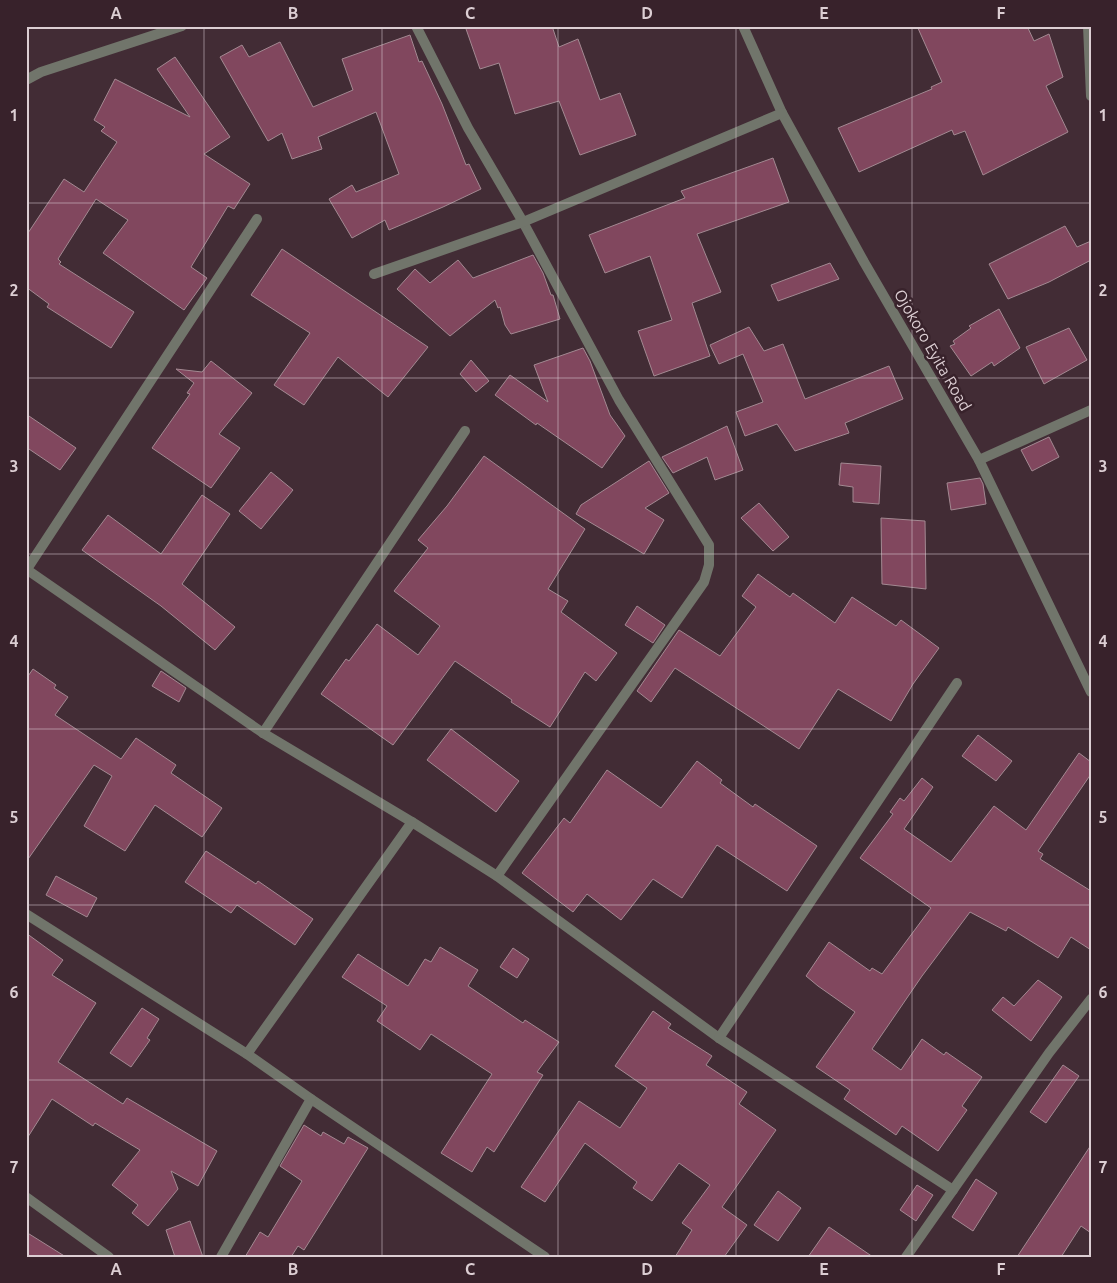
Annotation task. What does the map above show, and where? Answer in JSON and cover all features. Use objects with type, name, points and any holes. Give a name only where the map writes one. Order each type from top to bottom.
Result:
[{"type":"street","points":[[26,80],[41,72],[182,26]]},
{"type":"street","points":[[416,26],[468,128],[523,222],[619,400],[708,545],[709,565],[704,582],[497,876]]},
{"type":"street","name":"Ojokoro Eyita Road","points":[[743,26],[782,113],[864,262],[979,460],[1091,692]]},
{"type":"street","points":[[1088,26],[1091,96]]},
{"type":"street","points":[[374,274],[523,222],[782,113]]},
{"type":"street","points":[[257,219],[26,569],[263,733],[412,822],[497,876],[719,1038],[953,1190]]},
{"type":"street","points":[[979,460],[1091,410]]},
{"type":"street","points":[[263,733],[465,431]]},
{"type":"street","points":[[719,1038],[957,683]]},
{"type":"street","points":[[247,1054],[412,822]]},
{"type":"street","points":[[26,914],[247,1054],[310,1099],[542,1256]]},
{"type":"street","points":[[906,1257],[1049,1053],[1091,999]]},
{"type":"street","points":[[221,1257],[310,1099]]},
{"type":"street","points":[[26,1197],[109,1257]]},
{"type":"building","points":[[465,26],[552,26],[559,47],[578,39],[600,100],[620,93],[636,135],[580,155],[559,101],[515,114],[499,63],[480,69]]},
{"type":"building","points":[[917,26],[1027,26],[1034,41],[1049,34],[1063,77],[1046,86],[1068,132],[983,175],[965,131],[954,135],[952,130],[859,172],[838,128],[932,89],[931,87],[942,82]]},
{"type":"building","points":[[410,35],[419,62],[422,61],[442,104],[466,165],[469,164],[481,189],[389,230],[385,220],[352,238],[329,199],[352,185],[356,192],[399,174],[376,112],[318,137],[322,149],[292,159],[282,133],[268,141],[220,57],[242,45],[249,57],[280,42],[313,107],[353,90],[342,59]]},
{"type":"building","points":[[175,57],[230,137],[204,154],[250,184],[234,209],[228,206],[191,267],[207,278],[184,310],[103,253],[128,220],[96,199],[58,259],[61,262],[59,264],[134,312],[111,348],[47,307],[49,304],[26,287],[26,236],[64,179],[84,192],[117,142],[101,131],[105,127],[94,120],[115,79],[190,117],[157,69]]},
{"type":"building","points":[[773,158],[789,202],[697,234],[721,292],[692,303],[710,356],[654,376],[638,331],[672,320],[650,256],[605,273],[589,235],[685,198],[681,191]]},
{"type":"building","points":[[1065,226],[1077,247],[1091,241],[1091,260],[1049,282],[1008,299],[989,264]]},
{"type":"building","points":[[282,249],[428,347],[388,397],[338,357],[304,405],[274,385],[310,333],[251,295]]},
{"type":"building","points":[[533,255],[543,273],[551,295],[553,295],[560,319],[511,334],[505,325],[500,307],[498,308],[495,300],[450,336],[397,289],[415,269],[430,283],[458,260],[473,278]]},
{"type":"building","points":[[830,263],[839,279],[778,301],[771,285]]},
{"type":"building","points":[[999,309],[1020,348],[994,366],[992,362],[971,376],[950,346],[955,344],[953,341],[971,328],[969,326]]},
{"type":"building","points":[[749,327],[764,351],[783,344],[805,399],[889,366],[903,399],[845,423],[849,433],[795,451],[777,424],[745,436],[736,412],[763,402],[743,354],[719,364],[710,345]]},
{"type":"building","points":[[1069,328],[1087,360],[1044,384],[1026,347]]},
{"type":"building","points":[[583,348],[590,361],[610,415],[625,436],[602,468],[537,423],[536,425],[495,395],[510,375],[548,402],[534,365]]},
{"type":"building","points":[[471,360],[489,381],[476,392],[460,374]]},
{"type":"building","points":[[211,361],[252,393],[219,434],[240,448],[211,488],[152,448],[190,394],[187,393],[194,383],[176,369],[202,372]]},
{"type":"building","points":[[26,414],[76,448],[60,470],[26,447]]},
{"type":"building","points":[[727,426],[743,470],[715,480],[707,457],[673,473],[662,457]]},
{"type":"building","points":[[1049,437],[1059,457],[1032,471],[1021,450]]},
{"type":"building","points":[[484,456],[585,529],[548,589],[568,601],[561,612],[617,653],[596,681],[585,672],[550,727],[511,702],[512,700],[455,661],[393,745],[321,694],[346,659],[349,661],[377,624],[418,655],[440,626],[394,591],[428,548],[418,540],[447,506]]},
{"type":"building","points":[[649,461],[669,493],[645,508],[664,520],[644,554],[576,514],[581,505]]},
{"type":"building","points":[[841,463],[881,466],[879,504],[853,502],[853,487],[839,485]]},
{"type":"building","points":[[271,472],[293,490],[261,529],[239,511]]},
{"type":"building","points":[[980,478],[983,484],[986,504],[951,510],[947,483]]},
{"type":"building","points":[[202,495],[230,514],[182,584],[235,627],[215,650],[161,606],[82,550],[108,515],[161,554]]},
{"type":"building","points":[[759,503],[789,537],[773,551],[741,518]]},
{"type":"building","points":[[881,518],[925,521],[926,589],[882,584]]},
{"type":"building","points":[[758,574],[790,597],[793,593],[835,623],[852,597],[896,626],[901,620],[939,648],[913,684],[891,721],[838,689],[799,749],[675,668],[651,702],[637,691],[679,630],[720,656],[756,607],[742,596]]},
{"type":"building","points":[[637,606],[665,625],[653,643],[625,625]]},
{"type":"building","points":[[33,669],[56,685],[54,688],[68,697],[55,715],[121,759],[136,738],[176,765],[171,773],[222,808],[202,837],[155,805],[125,851],[84,826],[112,776],[94,765],[26,862],[26,679]]},
{"type":"building","points":[[161,671],[186,688],[179,702],[152,686]]},
{"type":"building","points":[[451,729],[519,781],[496,812],[427,760]]},
{"type":"building","points":[[978,735],[1012,761],[996,781],[962,756]]},
{"type":"building","points":[[1079,753],[1091,762],[1091,774],[1038,851],[1043,854],[1040,859],[1091,891],[1091,950],[1071,937],[1058,958],[1008,927],[1006,931],[970,912],[922,976],[872,1049],[901,1070],[922,1039],[944,1055],[946,1052],[982,1077],[962,1106],[967,1110],[938,1151],[902,1126],[896,1135],[844,1099],[850,1090],[816,1067],[855,1012],[806,976],[829,942],[870,971],[872,968],[882,974],[931,908],[860,858],[893,814],[890,812],[900,798],[904,801],[922,778],[933,787],[904,829],[951,862],[994,806],[1026,830]]},
{"type":"building","points":[[697,761],[722,780],[720,783],[753,807],[755,804],[817,846],[787,891],[717,845],[682,898],[653,879],[621,920],[587,894],[573,912],[522,873],[564,818],[570,823],[607,770],[661,808]]},
{"type":"building","points":[[206,851],[256,884],[258,881],[313,919],[295,945],[237,905],[231,913],[185,882]]},
{"type":"building","points":[[56,876],[97,898],[87,917],[46,895]]},
{"type":"building","points":[[26,933],[63,960],[52,975],[96,1003],[58,1062],[123,1104],[127,1098],[217,1151],[198,1186],[171,1171],[178,1189],[148,1226],[132,1213],[138,1205],[112,1185],[140,1150],[95,1123],[93,1126],[52,1099],[26,1140]]},
{"type":"building","points":[[440,947],[478,970],[468,986],[523,1023],[525,1020],[559,1042],[537,1072],[543,1075],[494,1152],[487,1147],[472,1172],[441,1153],[492,1074],[431,1034],[420,1050],[377,1021],[387,1006],[342,977],[358,954],[408,986],[425,959],[431,962]]},
{"type":"building","points":[[513,948],[529,959],[517,978],[500,967]]},
{"type":"building","points":[[1038,980],[1062,997],[1031,1041],[992,1010],[1003,997],[1014,1006]]},
{"type":"building","points":[[142,1008],[159,1019],[147,1038],[150,1040],[131,1067],[110,1053]]},
{"type":"building","points":[[653,1011],[671,1024],[668,1028],[712,1056],[706,1065],[747,1092],[739,1104],[776,1130],[722,1207],[747,1225],[724,1257],[675,1257],[692,1230],[682,1223],[710,1185],[679,1163],[652,1201],[633,1188],[637,1182],[585,1143],[545,1202],[521,1187],[579,1101],[620,1128],[647,1088],[615,1066]]},
{"type":"building","points":[[1063,1065],[1079,1076],[1046,1123],[1030,1112]]},
{"type":"building","points":[[304,1125],[321,1136],[323,1132],[344,1144],[348,1137],[368,1148],[304,1250],[298,1246],[291,1257],[245,1257],[260,1232],[268,1237],[302,1181],[280,1166]]},
{"type":"building","points":[[1091,1145],[1091,1233],[1081,1226],[1061,1257],[1017,1257]]},
{"type":"building","points":[[976,1179],[997,1193],[973,1231],[952,1217]]},
{"type":"building","points":[[917,1185],[933,1195],[916,1221],[900,1210]]},
{"type":"building","points":[[778,1191],[801,1208],[778,1241],[754,1225]]},
{"type":"building","points":[[190,1221],[203,1257],[175,1257],[166,1230]]},
{"type":"building","points":[[829,1227],[873,1257],[808,1257]]},
{"type":"building","points":[[26,1232],[66,1257],[26,1257]]}]
